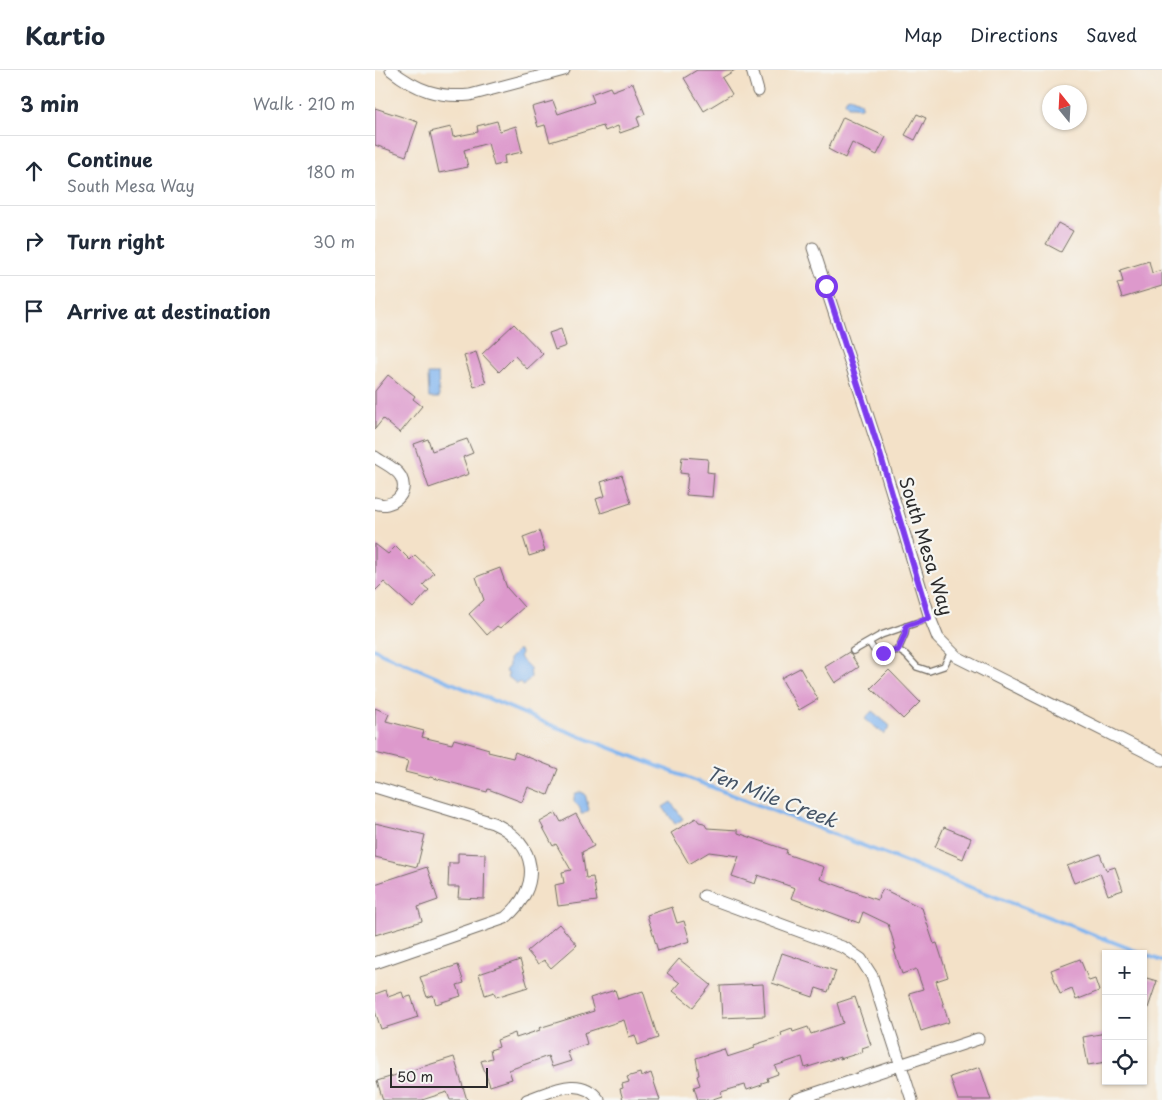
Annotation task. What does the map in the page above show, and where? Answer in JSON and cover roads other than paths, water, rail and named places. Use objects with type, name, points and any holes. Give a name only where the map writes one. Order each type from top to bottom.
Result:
[{"type":"street","points":[[391,70],[412,85],[425,91],[455,96],[470,95],[564,70]]},
{"type":"street","points":[[752,70],[758,91]]},
{"type":"street","name":"South Mesa Way","points":[[813,248],[879,450],[929,618],[938,638],[957,657],[1162,760]]},
{"type":"street","points":[[375,457],[399,474],[403,485],[402,492],[395,502],[382,505],[375,503]]},
{"type":"street","points":[[375,787],[507,829],[518,839],[526,852],[530,866],[530,882],[525,896],[517,909],[505,918],[375,963]]},
{"type":"street","points":[[704,896],[845,948],[861,959],[872,976],[912,1100]]},
{"type":"street","points":[[795,1100],[978,1039]]},
{"type":"street","points":[[527,1100],[568,1086],[580,1086],[588,1089],[599,1100]]},
{"type":"lane","points":[[853,651],[881,635],[929,618]]},
{"type":"lane","points":[[898,650],[905,634],[906,626]]},
{"type":"lane","points":[[869,642],[874,650],[883,653],[898,650],[906,655],[917,667],[929,671],[944,666],[951,652]]},
{"type":"water","points":[[850,97],[861,102],[862,106],[858,108],[848,106],[845,101]]},
{"type":"water","points":[[428,374],[438,374],[439,398],[429,398]]},
{"type":"water","points":[[518,650],[521,653],[519,657],[530,668],[531,677],[523,686],[507,676],[509,674],[505,671],[509,666],[509,659]]},
{"type":"water","points":[[872,711],[890,726],[884,734],[865,719]]},
{"type":"water","points":[[581,792],[585,794],[589,810],[583,814],[581,814],[579,807],[574,802],[576,793]]},
{"type":"water","points":[[671,802],[683,819],[675,824],[663,807]]},
{"type":"waterway","name":"Ten Mile Creek","points":[[375,649],[546,723],[1162,961]]}]
